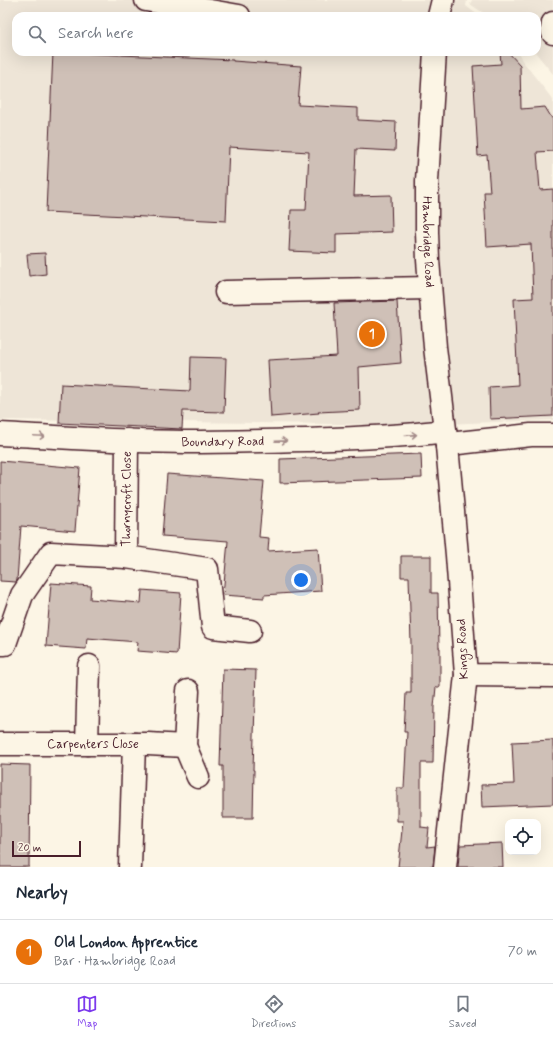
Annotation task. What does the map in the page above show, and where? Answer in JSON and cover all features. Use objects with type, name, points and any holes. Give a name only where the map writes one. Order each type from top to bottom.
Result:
[{"type":"main road","points":[[146,0],[216,12]]},
{"type":"main road","points":[[440,12],[443,0]]},
{"type":"main road","points":[[553,23],[553,33]]},
{"type":"main road","name":"Hambridge Road","points":[[435,56],[427,181],[427,232],[435,347],[446,438]]},
{"type":"main road","points":[[226,292],[430,288]]},
{"type":"main road","name":"Boundary Road","points":[[0,434],[184,442],[353,438],[421,434],[446,438],[458,443],[531,435],[553,435]]},
{"type":"main road","name":"Kings Road","points":[[445,867],[466,675],[446,438]]},
{"type":"main road","name":"Thornycroft Close","points":[[126,557],[127,440]]},
{"type":"main road","points":[[0,644],[6,644],[22,595],[51,553],[126,557],[207,569],[213,627],[250,631]]},
{"type":"main road","points":[[87,744],[89,666]]},
{"type":"main road","points":[[466,675],[553,676]]},
{"type":"main road","points":[[188,691],[185,746],[198,777]]},
{"type":"main road","name":"Carpenters Close","points":[[0,744],[134,744],[185,746]]},
{"type":"main road","points":[[130,867],[134,744]]},
{"type":"shaded area","points":[[0,0],[467,0],[466,6],[474,12],[12,12],[12,56],[520,56],[553,100],[553,420],[433,425],[0,420]]},
{"type":"shaded area","points":[[472,0],[553,0],[553,74],[538,56],[541,56],[541,12],[482,12],[470,4]]},
{"type":"building","points":[[53,56],[143,56],[233,60],[301,66],[298,105],[358,108],[358,120],[396,122],[395,151],[356,149],[354,196],[391,195],[392,232],[336,234],[336,253],[289,251],[291,210],[306,210],[309,152],[229,147],[226,221],[46,212]]},
{"type":"building","points":[[500,56],[512,56],[520,65],[521,109],[545,107],[553,120],[553,151],[537,152],[540,190],[553,189],[553,416],[490,419],[489,387],[518,385],[514,299],[533,298],[531,244],[487,247],[484,192],[490,192],[487,155],[478,156],[473,66],[501,64]]},
{"type":"building","points":[[45,253],[46,274],[29,276],[27,254]]},
{"type":"building","points":[[397,301],[401,363],[359,367],[360,410],[318,412],[319,413],[271,417],[268,360],[337,356],[334,303]]},
{"type":"building","points":[[191,357],[226,358],[224,412],[183,411],[182,429],[59,423],[61,384],[190,391]]},
{"type":"building","points":[[421,454],[422,478],[280,483],[280,459]]},
{"type":"building","points":[[0,461],[80,468],[75,531],[21,526],[16,582],[0,581]]},
{"type":"building","points":[[167,474],[264,481],[259,537],[269,538],[268,551],[318,548],[321,591],[264,595],[264,598],[223,595],[228,541],[162,536]]},
{"type":"building","points":[[401,556],[431,556],[431,593],[438,593],[440,687],[436,687],[434,707],[433,763],[421,763],[421,827],[429,828],[427,847],[435,846],[433,867],[398,867],[403,821],[397,821],[397,788],[404,788],[407,732],[404,732],[406,693],[411,693],[409,577],[401,577]]},
{"type":"building","points":[[51,583],[91,586],[90,599],[141,603],[142,590],[181,593],[177,654],[137,651],[138,642],[87,638],[86,649],[46,646]]},
{"type":"building","points":[[223,669],[256,670],[253,818],[223,818],[223,766],[220,766]]},
{"type":"building","points":[[553,740],[553,804],[482,807],[481,785],[514,784],[512,742]]},
{"type":"building","points":[[0,764],[30,765],[29,867],[0,867]]},
{"type":"building","points":[[502,843],[503,867],[458,867],[460,845]]},
{"type":"place","name":"Old London Apprentice","points":[[372,334]]}]
